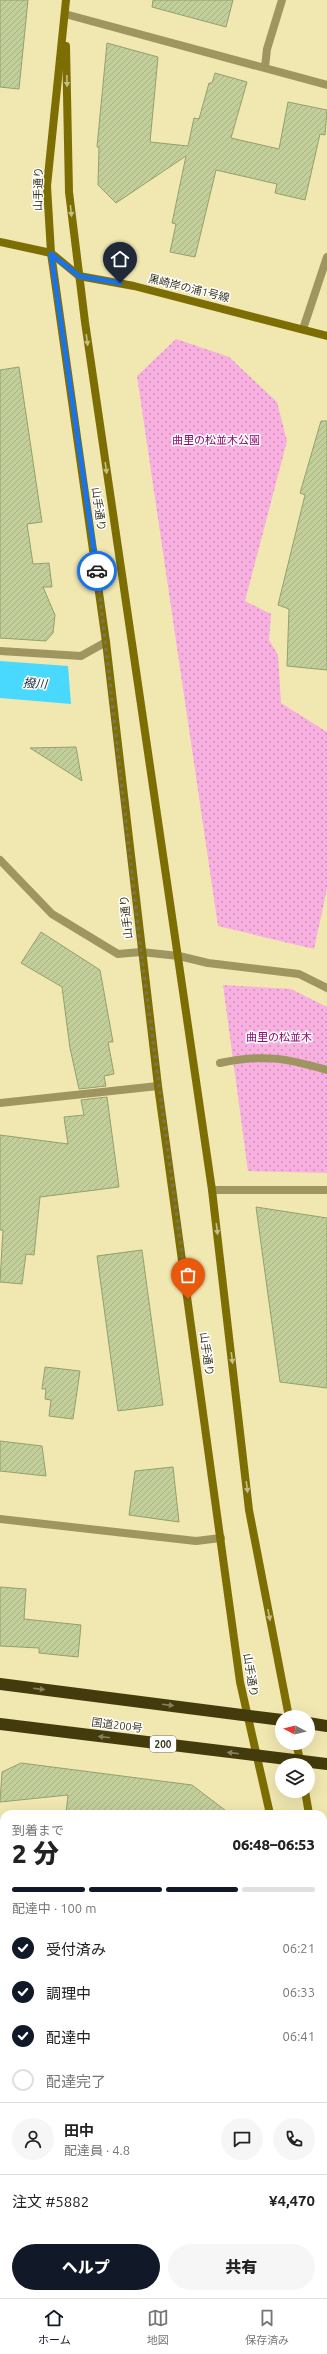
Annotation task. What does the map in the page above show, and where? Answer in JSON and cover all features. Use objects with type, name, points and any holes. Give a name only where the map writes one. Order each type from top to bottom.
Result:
[{"type":"highway","points":[[0,1684],[275,1719]]},
{"type":"highway","name":"国道200号","points":[[0,1724],[275,1758]]},
{"type":"highway","points":[[315,1725],[327,1726]]},
{"type":"highway","name":"国道200号","points":[[315,1764],[327,1764]]},
{"type":"street","name":"山手通り","points":[[66,0],[47,186],[51,254],[106,642],[141,952],[158,1086],[221,1538],[246,1716],[269,1810]]},
{"type":"street","points":[[265,67],[267,49],[282,0]]},
{"type":"street","name":"山手通り","points":[[65,14],[69,192],[79,276],[212,1190],[249,1510],[289,1710]]},
{"type":"street","points":[[65,14],[327,85]]},
{"type":"street","points":[[0,242],[51,254]]},
{"type":"street","name":"黒崎岸の浦1号線","points":[[51,254],[79,276],[134,286],[327,336]]},
{"type":"street","points":[[303,329],[327,257]]},
{"type":"street","points":[[0,651],[81,656],[106,642]]},
{"type":"street","points":[[0,860],[52,914],[118,954],[141,952],[179,956],[208,963],[299,974],[327,988]]},
{"type":"street","points":[[220,1063],[245,1058],[289,1059],[327,1070]]},
{"type":"street","points":[[0,1103],[158,1086]]},
{"type":"street","points":[[212,1190],[327,1190]]},
{"type":"street","points":[[0,1519],[196,1541],[221,1538]]},
{"type":"street","points":[[306,1798],[308,1810]]},
{"type":"green space","name":"曲里の松並木公園","points":[[176,339],[229,357],[277,402],[287,441],[245,601],[271,614],[269,640],[278,655],[281,703],[327,732],[327,889],[314,949],[218,926],[137,376]]},
{"type":"green space","name":"曲里の松並木","points":[[223,985],[291,989],[327,1007],[327,1173],[248,1171]]},
{"type":"water","name":"撥川","points":[[0,661],[68,666],[71,704],[0,698]]},
{"type":"building","points":[[0,0],[28,0],[19,89],[0,87]]},
{"type":"building","points":[[153,0],[233,0],[226,27],[152,7]]},
{"type":"building","points":[[107,43],[158,57],[150,142],[188,146],[194,118],[199,119],[209,83],[212,83],[215,73],[247,82],[231,138],[279,149],[288,102],[327,110],[325,135],[320,134],[305,200],[275,193],[277,184],[216,170],[195,257],[170,252],[176,224],[172,223],[186,156],[116,203],[98,185],[99,147],[97,147]]},
{"type":"building","points":[[19,367],[42,522],[27,524],[33,564],[49,563],[52,587],[43,587],[55,615],[53,633],[46,641],[0,638],[0,370]]},
{"type":"building","points":[[321,421],[327,421],[327,670],[287,666],[289,609],[278,605],[305,495],[300,493]]},
{"type":"building","points":[[76,747],[82,781],[30,748]]},
{"type":"building","points":[[41,932],[100,970],[113,1042],[108,1042],[114,1074],[104,1076],[106,1086],[79,1089],[70,1048],[62,987],[21,963]]},
{"type":"building","points":[[107,1097],[119,1187],[40,1197],[34,1255],[26,1254],[22,1284],[0,1282],[3,1230],[0,1230],[0,1135],[68,1144],[64,1117],[84,1115],[81,1100]]},
{"type":"building","points":[[256,1207],[327,1218],[327,1388],[280,1382]]},
{"type":"building","points":[[142,1250],[163,1405],[118,1411],[97,1256]]},
{"type":"building","points":[[45,1367],[80,1371],[73,1419],[49,1416],[51,1400],[45,1399],[46,1389],[42,1389]]},
{"type":"building","points":[[0,1441],[42,1446],[46,1476],[0,1471]]},
{"type":"building","points":[[173,1467],[179,1522],[129,1515],[135,1471]]},
{"type":"building","points":[[0,1587],[26,1589],[24,1619],[81,1625],[78,1657],[39,1653],[39,1648],[0,1646]]},
{"type":"building","points":[[21,1763],[192,1785],[225,1810],[66,1810],[68,1795],[0,1802],[2,1772]]},
{"type":"way so far","points":[[97,571],[141,952],[188,1299]]},
{"type":"route","points":[[97,571],[62,317],[51,254],[79,276],[120,283]]}]
